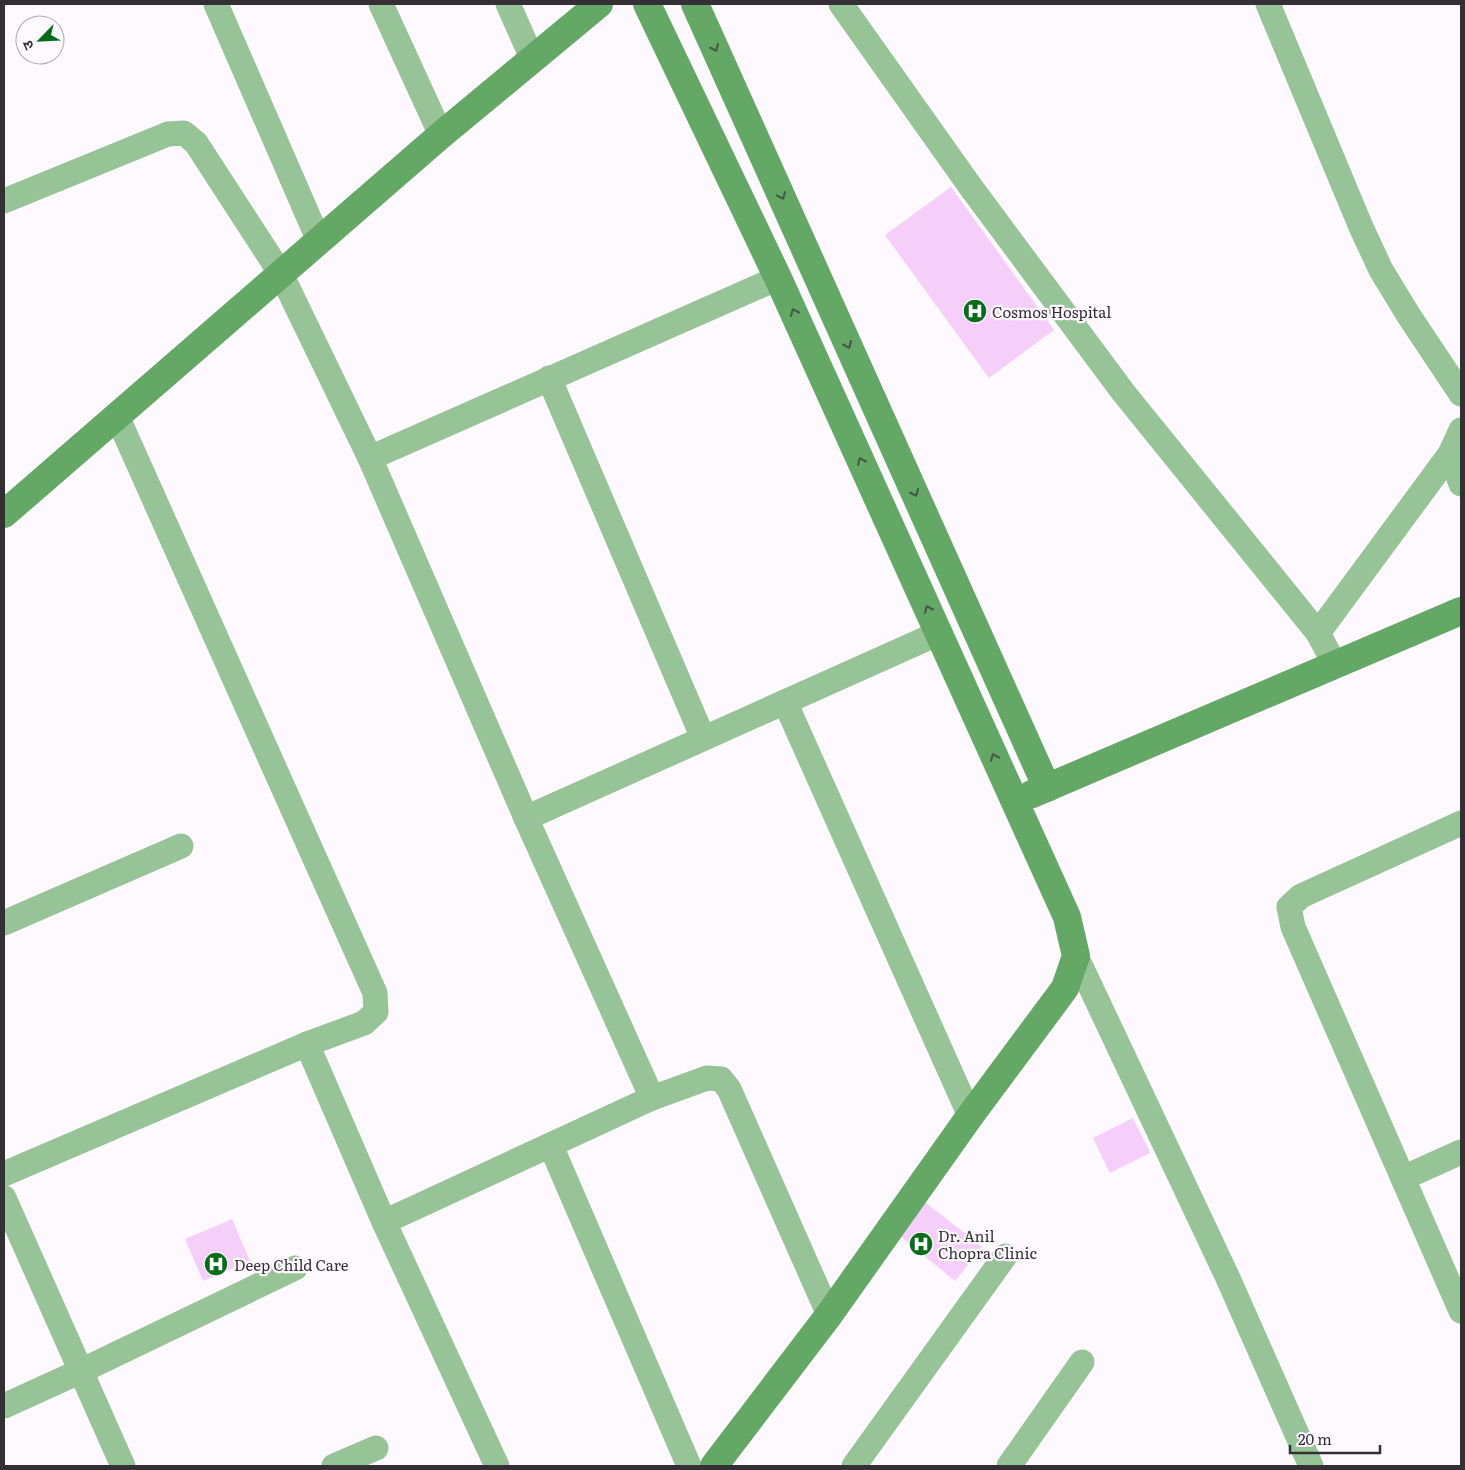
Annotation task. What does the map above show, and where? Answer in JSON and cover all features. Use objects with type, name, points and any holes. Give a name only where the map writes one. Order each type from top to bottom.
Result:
[{"type":"street","points":[[216,4],[320,241]]},
{"type":"street","points":[[381,4],[441,135]]},
{"type":"street","points":[[508,4],[533,60]]},
{"type":"street","points":[[4,514],[441,135],[599,4]]},
{"type":"street","points":[[647,4],[778,278],[904,555],[1066,917],[1076,956],[1227,1276],[1312,1466]]},
{"type":"street","points":[[695,4],[1047,788]]},
{"type":"street","points":[[841,4],[970,186],[1123,392],[1318,633],[1335,665]]},
{"type":"street","points":[[1268,4],[1361,226],[1382,270],[1409,316],[1461,394]]},
{"type":"street","points":[[4,201],[148,140],[168,134],[184,133],[196,143],[281,274],[370,458],[526,818],[652,1098]]},
{"type":"street","points":[[370,458],[778,278]]},
{"type":"street","points":[[549,378],[703,738]]},
{"type":"street","points":[[4,1174],[308,1044],[364,1023],[376,1012],[375,994],[117,416]]},
{"type":"street","points":[[1318,633],[1450,454],[1461,430]]},
{"type":"street","points":[[1450,454],[1461,484]]},
{"type":"street","points":[[904,555],[937,541]]},
{"type":"street","points":[[1014,801],[1461,611]]},
{"type":"street","points":[[526,818],[939,633]]},
{"type":"street","points":[[785,702],[970,1116]]},
{"type":"street","points":[[1461,823],[1302,896],[1289,907],[1293,927],[1461,1311]]},
{"type":"street","points":[[4,923],[181,846]]},
{"type":"street","points":[[714,1466],[829,1315],[970,1116],[1065,988],[1076,956]]},
{"type":"street","points":[[308,1044],[384,1222],[497,1466]]},
{"type":"street","points":[[384,1222],[652,1098],[707,1078],[720,1079],[729,1089],[829,1315]]},
{"type":"street","points":[[551,1146],[689,1466]]},
{"type":"street","points":[[1403,1178],[1461,1152]]},
{"type":"street","points":[[4,1198],[123,1466]]},
{"type":"street","points":[[854,1466],[1005,1256]]},
{"type":"street","points":[[4,1406],[295,1268]]},
{"type":"street","points":[[1008,1466],[1082,1362]]},
{"type":"street","points":[[334,1466],[376,1448]]},
{"type":"building","points":[[951,187],[1054,330],[989,378],[885,235]]},
{"type":"building","points":[[1133,1118],[1150,1153],[1110,1173],[1093,1138]]},
{"type":"building","points":[[925,1202],[982,1247],[955,1281],[899,1235]]},
{"type":"building","points":[[232,1219],[250,1261],[203,1281],[185,1239]]},
{"type":"place","name":"Cosmos Hospital","points":[[975,311]]},
{"type":"place","name":"Dr. Anil Chopra Clinic","points":[[921,1244]]},
{"type":"place","name":"Deep Child Care","points":[[216,1264]]}]
